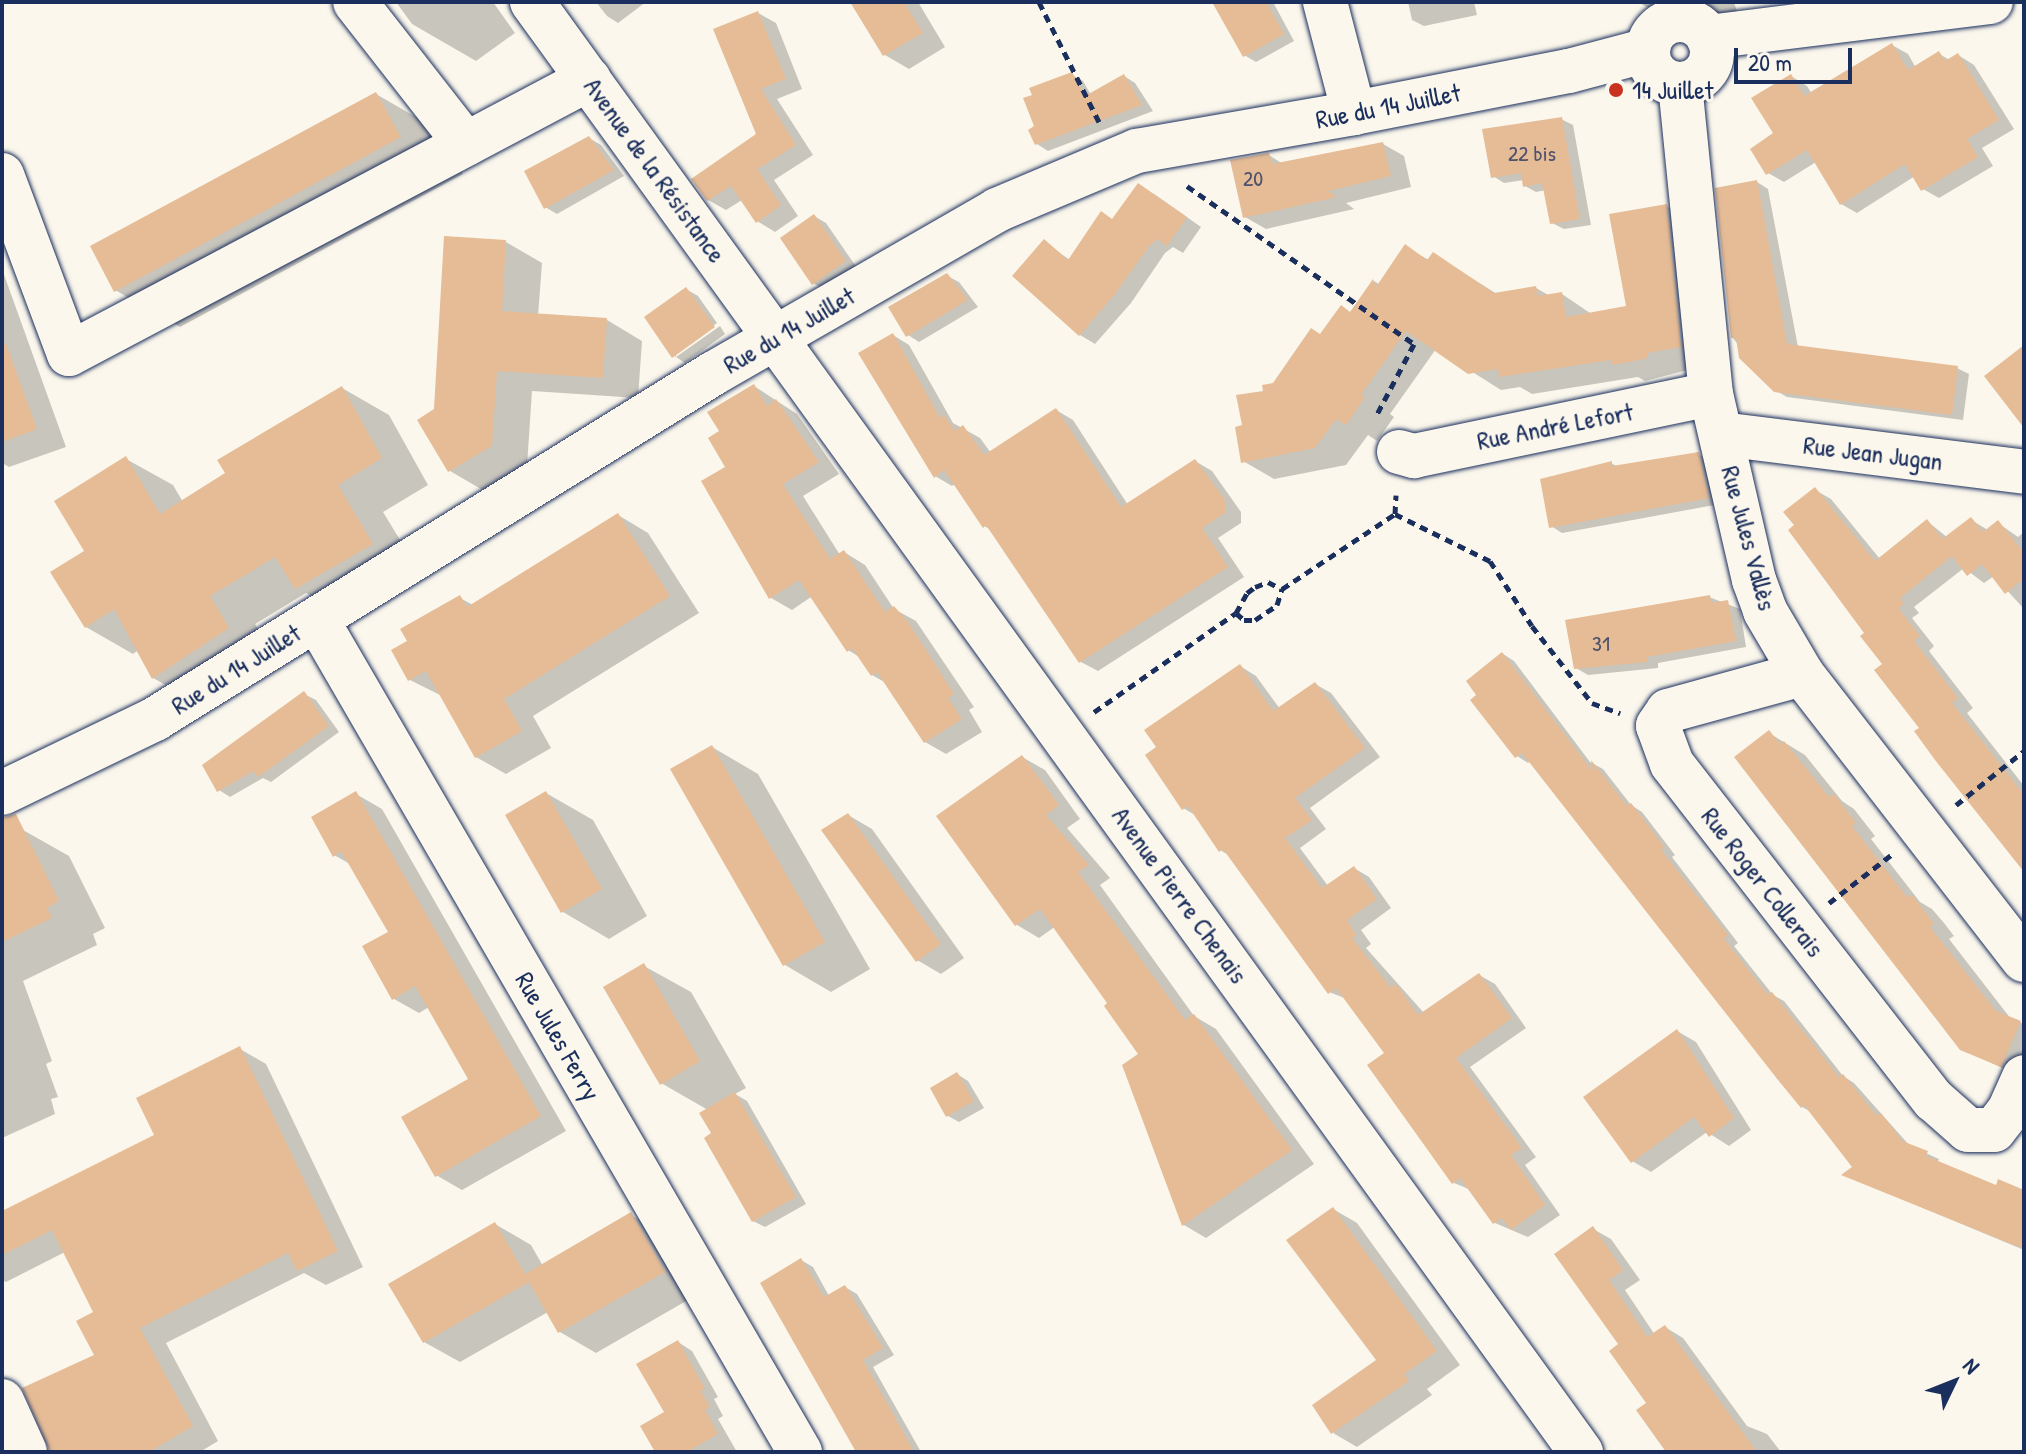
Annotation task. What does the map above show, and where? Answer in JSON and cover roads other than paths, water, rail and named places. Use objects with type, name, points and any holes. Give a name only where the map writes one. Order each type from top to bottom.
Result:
[{"type":"street","points":[[355,2],[466,144]]},
{"type":"street","name":"Avenue de la Résistance","points":[[532,2],[776,339]]},
{"type":"street","points":[[1325,2],[1354,113]]},
{"type":"street","points":[[1712,18],[1712,48],[1707,68],[1700,77],[1680,84],[1660,78],[1653,70],[1648,50],[1649,41],[1663,25],[1712,18],[1991,2]]},
{"type":"street","name":"Rue du 14 Juillet","points":[[2,793],[155,719],[714,373],[997,210],[1127,155],[1569,71],[1648,50]]},
{"type":"street","points":[[2,175],[69,354],[589,79]]},
{"type":"street","name":"Rue Jules Vallès","points":[[1680,84],[1716,414],[1754,580],[1765,611],[1802,674],[2024,960]]},
{"type":"street","name":"Avenue Pierre Chenais","points":[[776,339],[1581,1452]]},
{"type":"street","name":"Rue André Lefort","points":[[1399,452],[1414,456],[1716,414]]},
{"type":"street","name":"Rue Jean Jugan","points":[[1716,414],[2024,472]]},
{"type":"street","name":"Rue Jules Ferry","points":[[317,620],[800,1452]]},
{"type":"street","name":"Rue Roger Collerais","points":[[1802,674],[1682,704],[1668,711],[1658,726],[1672,764],[1934,1100],[1968,1130],[2009,1139],[2009,1111],[2024,1077]]},
{"type":"street","points":[[2,1401],[25,1452]]},
{"type":"place","name":"14 Juillet","points":[[1616,90]]}]
